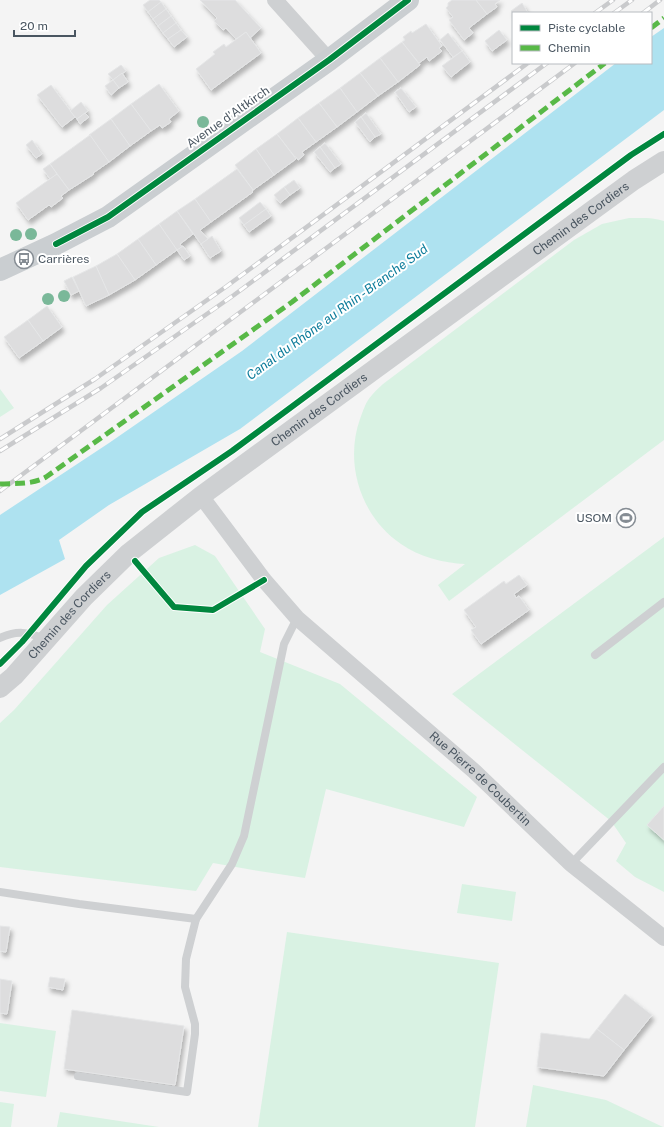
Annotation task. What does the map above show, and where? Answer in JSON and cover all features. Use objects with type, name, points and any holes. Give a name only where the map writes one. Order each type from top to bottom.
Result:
[{"type":"main road","name":"Avenue d'Altkirch","points":[[0,270],[90,228],[329,60],[408,0]]},
{"type":"street","points":[[275,0],[329,60]]},
{"type":"street","name":"Chemin des Cordiers","points":[[0,688],[14,676],[84,597],[129,553],[201,496],[634,180],[664,161]]},
{"type":"street","name":"Rue Pierre de Coubertin","points":[[201,496],[264,580],[297,618],[474,772],[571,864],[664,938]]},
{"type":"lane","points":[[595,655],[664,602]]},
{"type":"lane","points":[[78,1076],[187,1092],[195,1024],[185,987],[186,959],[196,919],[232,864],[244,836],[284,644],[297,618]]},
{"type":"lane","points":[[0,638],[9,633],[29,633],[46,640]]},
{"type":"lane","points":[[571,864],[664,767]]},
{"type":"lane","points":[[0,892],[196,919]]},
{"type":"green space","points":[[629,218],[651,218],[664,221],[664,440],[449,601],[438,585],[465,564],[424,556],[408,549],[387,533],[375,519],[366,504],[355,471],[354,454],[356,436],[365,406],[374,392],[383,384],[574,240],[602,224]]},
{"type":"green space","points":[[0,389],[14,408],[0,417]]},
{"type":"green space","points":[[664,537],[664,892],[635,877],[616,861],[626,843],[611,821],[452,694]]},
{"type":"green space","points":[[195,545],[215,556],[265,629],[260,652],[340,684],[477,797],[464,827],[326,789],[305,878],[213,863],[196,891],[0,867],[0,723],[14,710],[107,605],[159,558]]},
{"type":"green space","points":[[462,884],[516,892],[512,921],[457,913]]},
{"type":"green space","points":[[287,932],[499,963],[475,1127],[258,1127]]},
{"type":"green space","points":[[0,1023],[56,1031],[46,1097],[0,1091]]},
{"type":"green space","points":[[533,1085],[606,1100],[663,1127],[526,1127]]},
{"type":"green space","points":[[0,1102],[14,1104],[11,1127],[0,1127]]},
{"type":"green space","points":[[60,1112],[159,1127],[57,1127]]},
{"type":"water","name":"Canal du Rhône au Rhin - Branche Sud","points":[[664,28],[664,110],[240,429],[109,505],[59,540],[65,559],[0,595],[0,515],[109,443],[242,351],[615,64],[652,64],[652,36]]},
{"type":"building","points":[[150,0],[159,0],[161,2],[148,12],[143,5]]},
{"type":"building","points":[[200,0],[235,0],[261,28],[250,38],[246,32],[236,39],[226,28],[223,30],[214,21],[217,18]]},
{"type":"building","points":[[452,0],[476,0],[487,14],[469,28],[473,33],[464,40],[449,20],[453,17],[446,8],[448,3]]},
{"type":"building","points":[[476,0],[500,0],[495,4],[497,7],[487,14]]},
{"type":"building","points":[[161,2],[166,9],[153,19],[148,12]]},
{"type":"building","points":[[522,3],[527,12],[512,12],[511,11]]},
{"type":"building","points":[[166,9],[171,16],[158,26],[153,19]]},
{"type":"building","points":[[171,16],[176,23],[163,33],[158,26]]},
{"type":"building","points":[[176,23],[181,30],[168,39],[163,33]]},
{"type":"building","points":[[426,24],[442,46],[439,48],[442,51],[429,61],[427,57],[419,63],[402,42],[405,40],[403,37],[411,31],[412,33]]},
{"type":"building","points":[[181,30],[187,37],[174,47],[168,39]]},
{"type":"building","points":[[499,30],[507,40],[492,51],[485,41]]},
{"type":"building","points":[[246,32],[261,53],[211,90],[196,69],[215,54],[213,52],[224,44],[226,47]]},
{"type":"building","points":[[448,33],[462,51],[453,57],[440,40]]},
{"type":"building","points":[[402,42],[420,65],[398,82],[380,58]]},
{"type":"building","points":[[462,51],[470,62],[451,77],[442,66]]},
{"type":"building","points":[[380,58],[398,82],[378,96],[360,73]]},
{"type":"building","points":[[121,65],[126,71],[113,80],[108,74]]},
{"type":"building","points":[[122,73],[128,82],[119,88],[113,80]]},
{"type":"building","points":[[360,73],[378,96],[357,112],[340,88]]},
{"type":"building","points":[[113,80],[119,88],[111,95],[105,86]]},
{"type":"building","points":[[159,84],[179,111],[169,119],[171,122],[162,128],[160,125],[151,131],[131,104]]},
{"type":"building","points":[[51,85],[75,117],[62,127],[37,95]]},
{"type":"building","points":[[340,88],[357,112],[337,127],[319,103]]},
{"type":"building","points":[[401,88],[416,107],[409,112],[395,92]]},
{"type":"building","points":[[81,102],[88,111],[77,119],[70,111]]},
{"type":"building","points":[[319,103],[337,127],[316,142],[298,118]]},
{"type":"building","points":[[131,104],[151,131],[130,146],[111,119]]},
{"type":"building","points":[[85,113],[89,117],[80,124],[77,119]]},
{"type":"building","points":[[366,113],[381,134],[375,137],[361,117]]},
{"type":"building","points":[[361,117],[375,137],[370,142],[355,122]]},
{"type":"building","points":[[298,118],[316,142],[302,152],[304,155],[298,160],[277,134]]},
{"type":"building","points":[[111,119],[130,146],[109,162],[89,135]]},
{"type":"building","points":[[277,134],[296,159],[274,175],[256,149]]},
{"type":"building","points":[[90,135],[109,162],[93,173],[94,174],[69,190],[50,164]]},
{"type":"building","points":[[32,140],[42,154],[36,158],[26,145]]},
{"type":"building","points":[[325,143],[341,164],[335,168],[320,147]]},
{"type":"building","points":[[320,147],[335,168],[330,172],[314,152]]},
{"type":"building","points":[[256,149],[274,175],[253,190],[235,165]]},
{"type":"building","points":[[50,164],[57,174],[50,179],[43,169]]},
{"type":"building","points":[[237,169],[253,192],[211,222],[195,199]]},
{"type":"building","points":[[57,174],[69,190],[61,196],[63,198],[51,207],[49,205],[28,220],[16,203]]},
{"type":"building","points":[[294,180],[300,188],[290,195],[284,187]]},
{"type":"building","points":[[284,187],[290,195],[280,203],[274,195]]},
{"type":"building","points":[[195,199],[211,222],[200,230],[208,239],[201,244],[177,211]]},
{"type":"building","points":[[260,202],[266,209],[244,225],[239,218]]},
{"type":"building","points":[[266,209],[271,216],[249,232],[244,225]]},
{"type":"building","points":[[177,211],[193,234],[180,244],[182,247],[177,250],[159,224]]},
{"type":"building","points":[[159,224],[177,250],[156,265],[138,239]]},
{"type":"building","points":[[212,236],[221,251],[210,258],[201,244]]},
{"type":"building","points":[[138,239],[156,265],[135,280],[117,254]]},
{"type":"building","points":[[183,246],[190,256],[184,260],[177,250]]},
{"type":"building","points":[[117,254],[135,280],[109,295],[96,266]]},
{"type":"building","points":[[96,266],[109,295],[86,306],[73,277]]},
{"type":"building","points":[[72,277],[79,291],[71,295],[64,281]]},
{"type":"building","points":[[47,306],[62,327],[43,341],[28,320]]},
{"type":"building","points":[[28,320],[43,341],[19,358],[4,337]]},
{"type":"building","points":[[519,575],[527,585],[514,594],[516,598],[519,596],[529,610],[481,644],[471,630],[476,627],[464,610],[504,581],[506,584]]},
{"type":"building","points":[[664,806],[664,840],[647,825]]},
{"type":"building","points":[[0,926],[10,927],[6,952],[0,951]]},
{"type":"building","points":[[50,977],[65,979],[63,990],[48,987]]},
{"type":"building","points":[[0,979],[12,981],[7,1014],[0,1013]]},
{"type":"building","points":[[625,994],[652,1015],[624,1050],[597,1029]]},
{"type":"building","points":[[72,1010],[184,1026],[175,1085],[64,1069]]},
{"type":"building","points":[[597,1029],[624,1050],[604,1076],[537,1067],[541,1033],[589,1039]]},
{"type":"railway","points":[[596,12],[613,0]]},
{"type":"railway","points":[[615,12],[632,0]]},
{"type":"railway","points":[[644,12],[660,0]]},
{"type":"railway","points":[[0,439],[95,379],[227,286],[527,64]]},
{"type":"railway","points":[[0,451],[101,388],[234,295],[546,64]]},
{"type":"railway","points":[[0,491],[574,64]]},
{"type":"marked path","points":[[652,27],[664,18]]},
{"type":"marked path","points":[[0,484],[30,482],[41,480],[46,477],[292,302],[604,64]]},
{"type":"cycle path","points":[[56,244],[108,217],[329,60],[408,0]]},
{"type":"cycle path","points":[[0,664],[22,642],[86,566],[142,512],[232,451],[631,155],[664,134]]},
{"type":"cycle path","points":[[135,561],[174,607],[213,610],[264,580]]},
{"type":"place","name":"Carrières","points":[[24,259]]},
{"type":"place","name":"USOM","points":[[626,518]]}]
